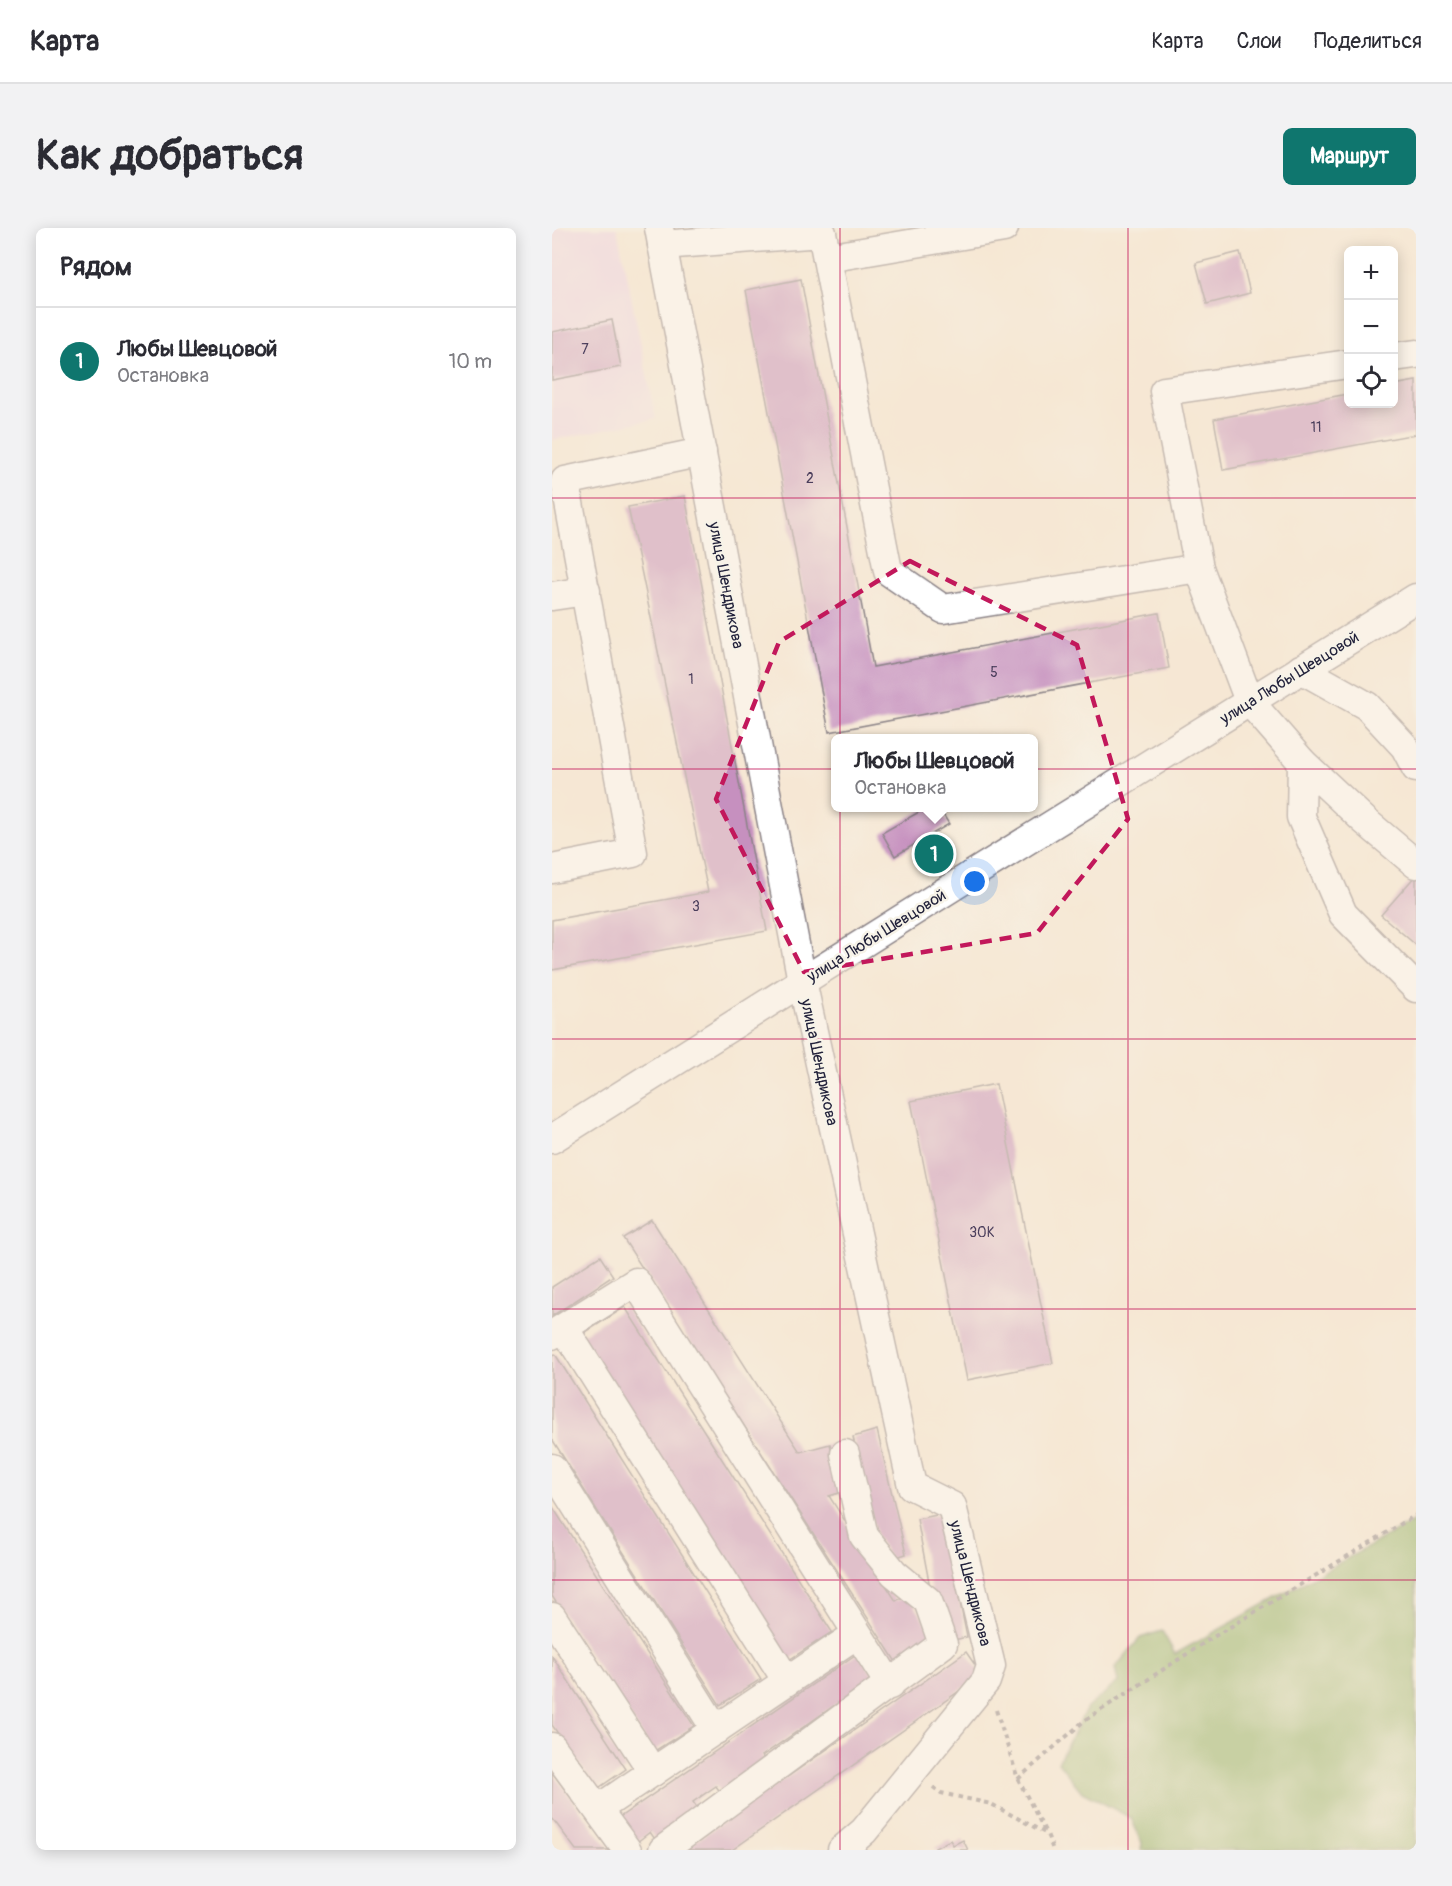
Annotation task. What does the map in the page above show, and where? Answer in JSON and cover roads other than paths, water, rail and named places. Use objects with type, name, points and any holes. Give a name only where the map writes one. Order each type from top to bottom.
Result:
[{"type":"street","points":[[826,258],[1004,228]]},
{"type":"street","points":[[661,236],[822,233],[888,572],[942,609],[1199,568]]},
{"type":"street","name":"улица Шендрикова","points":[[661,236],[802,981],[912,1486],[952,1506],[991,1666],[986,1681],[864,1831],[842,1850]]},
{"type":"street","points":[[1398,356],[1416,354]]},
{"type":"street","points":[[1344,365],[1164,391],[1199,568],[1249,701],[1302,762],[1365,821],[1416,864]]},
{"type":"street","points":[[552,869],[633,853],[565,482],[702,452]]},
{"type":"street","points":[[552,596],[586,591]]},
{"type":"street","name":"улица Любы Шевцовой","points":[[552,1139],[1416,598]]},
{"type":"street","points":[[1301,669],[1367,706],[1405,747],[1416,768]]},
{"type":"street","points":[[1302,762],[1301,817],[1343,914],[1416,988]]},
{"type":"street","points":[[787,1682],[558,1332],[636,1282],[890,1685]]},
{"type":"street","points":[[663,1850],[944,1644],[928,1601],[894,1573],[864,1536],[845,1454]]},
{"type":"street","points":[[552,1468],[716,1730]]},
{"type":"street","points":[[552,1617],[652,1772]]},
{"type":"street","points":[[598,1809],[858,1634]]},
{"type":"street","points":[[552,1747],[627,1850]]},
{"type":"place","name":"Любы Шевцовой","points":[[934,854]]}]
